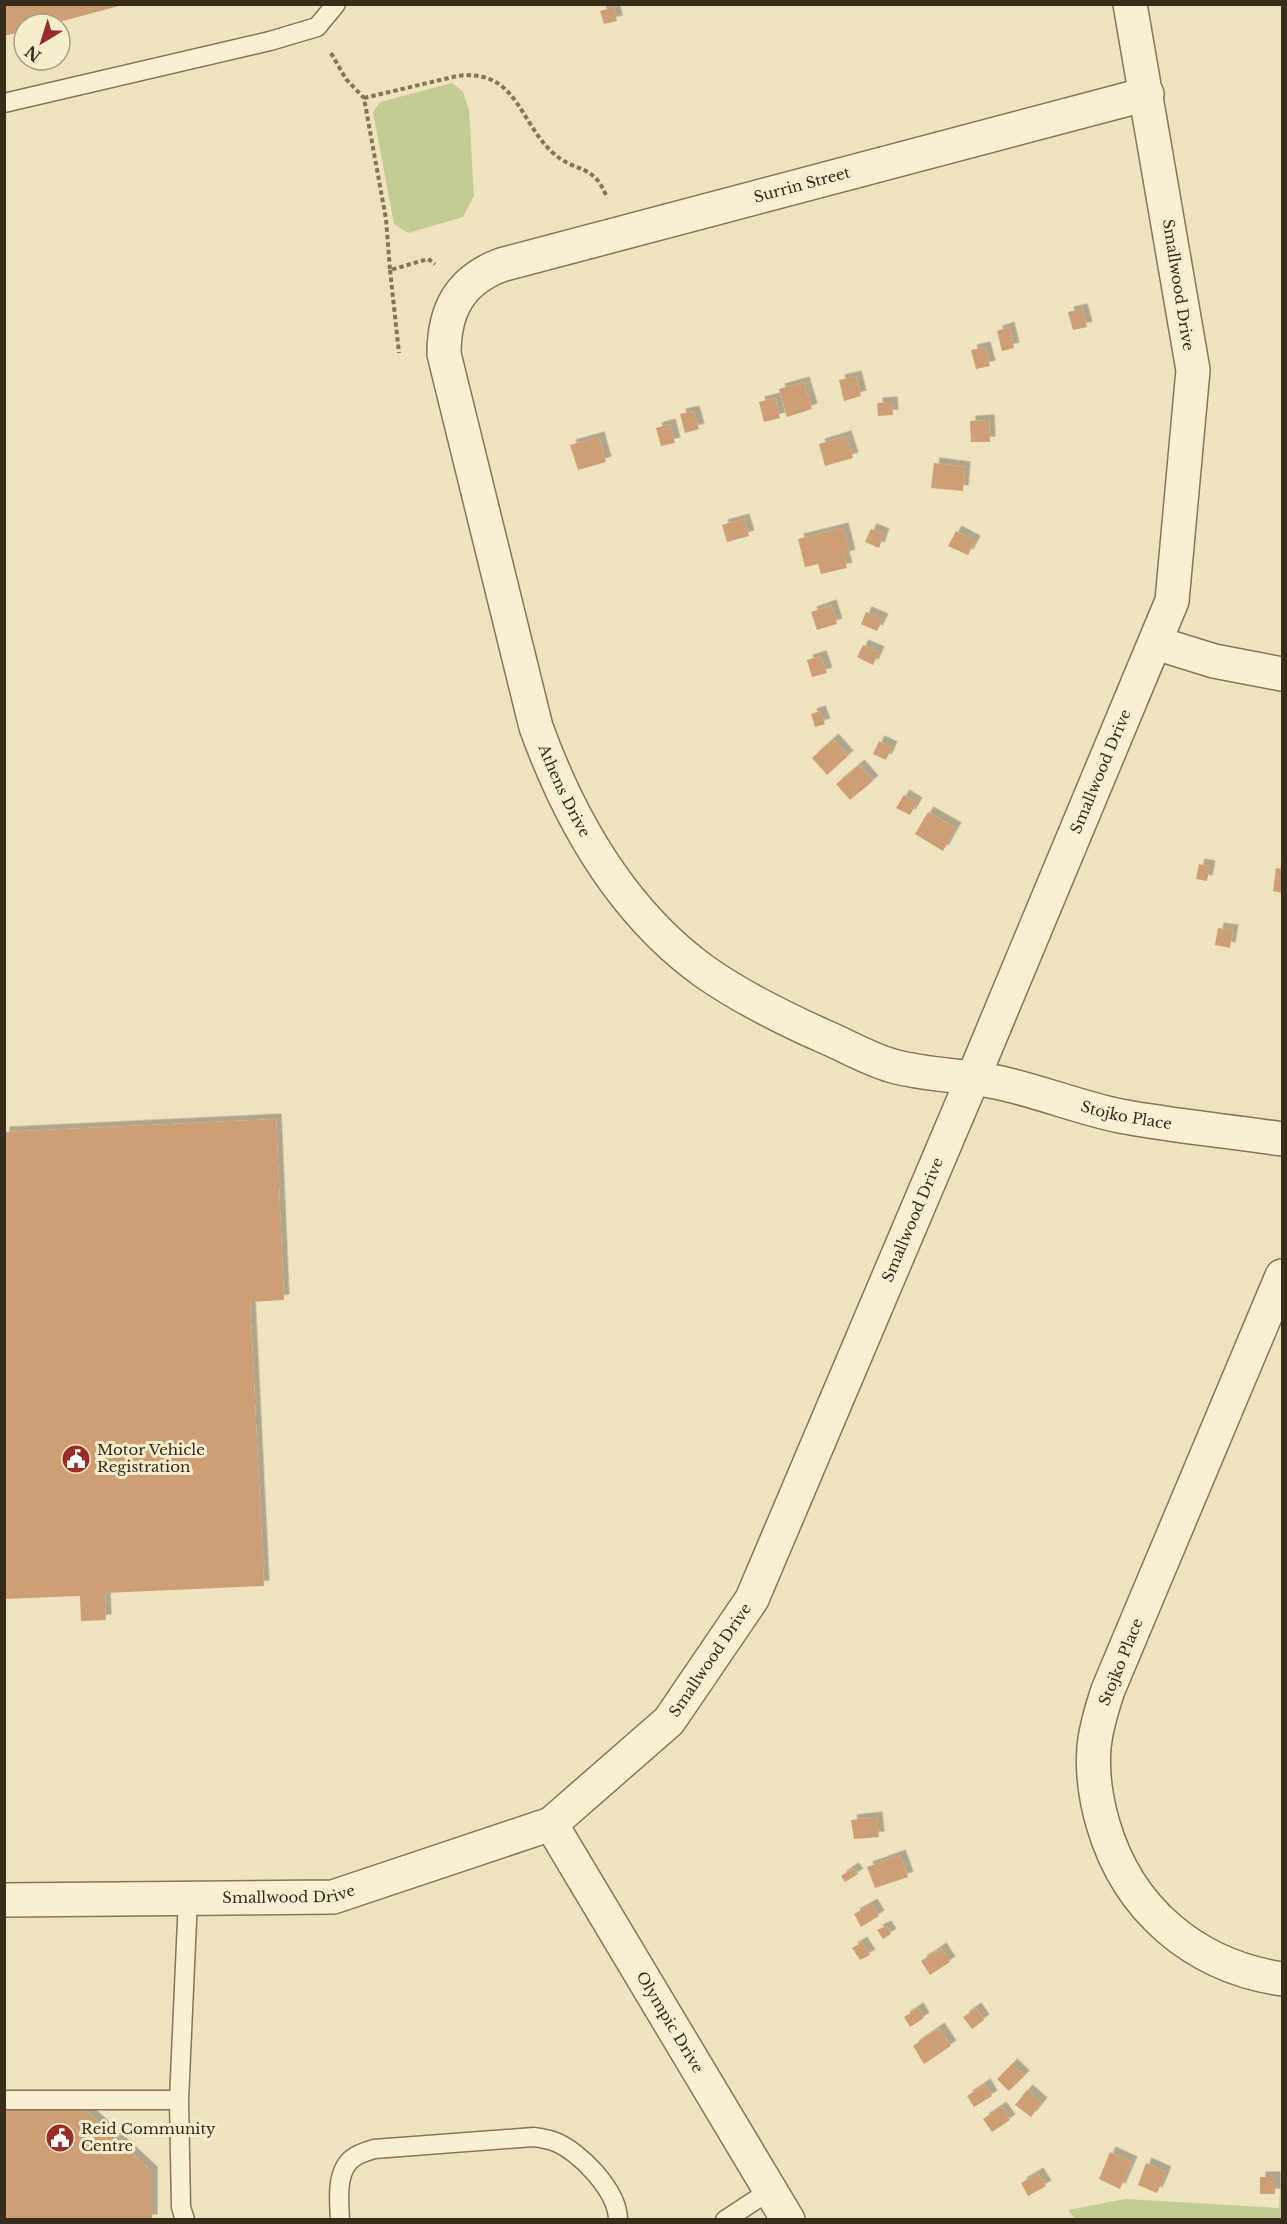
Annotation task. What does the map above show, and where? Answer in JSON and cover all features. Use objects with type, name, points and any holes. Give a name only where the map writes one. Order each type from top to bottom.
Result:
[{"type":"street","name":"Smallwood Drive","points":[[4,1900],[333,1897],[551,1824],[669,1721],[752,1599],[1172,601],[1193,370],[1130,4]]},
{"type":"street","name":"Surrin Street","points":[[463,288],[475,277],[501,265],[1147,94]]},
{"type":"street","name":"Athens Drive","points":[[463,288],[447,321],[444,354],[537,728],[551,768],[593,849],[618,884],[666,938],[704,971],[735,992],[791,1022],[890,1065],[914,1072],[973,1078]]},
{"type":"street","points":[[1156,643],[1225,664],[1282,674]]},
{"type":"street","name":"Stojko Place","points":[[973,1078],[1005,1084],[1120,1116],[1282,1139]]},
{"type":"street","name":"Stojko Place","points":[[1282,1276],[1108,1690],[1099,1719],[1094,1748],[1094,1777],[1098,1807],[1116,1857],[1135,1892],[1153,1914],[1174,1934],[1219,1962],[1282,1979]]},
{"type":"street","name":"Olympic Drive","points":[[551,1824],[788,2220]]},
{"type":"lane","points":[[4,103],[270,41],[317,27],[336,4]]},
{"type":"lane","points":[[185,2220],[181,2207],[179,2100],[188,1898]]},
{"type":"lane","points":[[4,2100],[179,2100]]},
{"type":"lane","points":[[340,2220],[339,2193],[342,2172],[353,2157],[374,2149],[534,2137],[554,2142],[573,2152],[593,2171],[612,2195],[618,2212],[618,2220]]},
{"type":"lane","points":[[725,2220],[771,2190]]},
{"type":"path","points":[[317,27],[346,79],[364,98],[386,219],[399,353]]},
{"type":"path","points":[[364,98],[470,74],[493,80],[511,94],[546,147],[562,160],[588,171],[597,178],[603,187],[621,234]]},
{"type":"path","points":[[390,270],[428,259],[435,264]]},
{"type":"green space","points":[[452,83],[463,92],[469,110],[474,196],[463,217],[408,233],[394,224],[373,112],[380,102]]},
{"type":"green space","points":[[1282,2163],[1282,2219],[1076,2220],[1068,2210],[1125,2199],[1279,2208]]},
{"type":"building","points":[[4,4],[123,4],[72,18],[72,12],[12,12],[12,34],[4,36]]},
{"type":"building","points":[[614,7],[617,21],[604,24],[600,11]]},
{"type":"building","points":[[1082,309],[1087,327],[1073,330],[1068,312]]},
{"type":"building","points":[[1009,327],[1014,348],[1002,351],[997,331]]},
{"type":"building","points":[[985,347],[990,366],[976,369],[971,350]]},
{"type":"building","points":[[856,376],[861,396],[844,401],[839,380]]},
{"type":"building","points":[[804,382],[812,409],[787,417],[779,389]]},
{"type":"building","points":[[775,398],[780,418],[764,422],[759,402]]},
{"type":"building","points":[[892,402],[893,415],[878,416],[877,403]]},
{"type":"building","points":[[694,411],[699,429],[685,433],[680,414]]},
{"type":"building","points":[[989,420],[990,442],[971,442],[970,421]]},
{"type":"building","points":[[670,424],[675,443],[661,446],[656,428]]},
{"type":"building","points":[[846,436],[853,458],[825,466],[819,444]]},
{"type":"building","points":[[599,437],[606,462],[578,470],[570,445]]},
{"type":"building","points":[[934,463],[965,467],[963,491],[931,488]]},
{"type":"building","points":[[744,519],[749,536],[727,542],[722,525]]},
{"type":"building","points":[[843,528],[850,555],[844,557],[847,568],[821,574],[818,564],[805,567],[798,539]]},
{"type":"building","points":[[871,529],[884,534],[879,548],[865,542]]},
{"type":"building","points":[[956,531],[975,541],[968,555],[948,546]]},
{"type":"building","points":[[831,605],[837,624],[817,630],[811,612]]},
{"type":"building","points":[[866,612],[883,619],[877,631],[861,624]]},
{"type":"building","points":[[863,645],[879,652],[873,665],[857,657]]},
{"type":"building","points":[[821,656],[827,673],[812,677],[807,660]]},
{"type":"building","points":[[820,711],[825,724],[815,727],[811,714]]},
{"type":"building","points":[[833,739],[848,756],[827,775],[812,758]]},
{"type":"building","points":[[879,741],[892,747],[886,760],[873,754]]},
{"type":"building","points":[[859,765],[873,781],[850,800],[836,784]]},
{"type":"building","points":[[904,795],[917,803],[910,815],[896,808]]},
{"type":"building","points":[[928,812],[956,828],[943,851],[915,834]]},
{"type":"building","points":[[1199,864],[1210,866],[1207,881],[1196,879]]},
{"type":"building","points":[[1276,868],[1282,869],[1282,893],[1273,891]]},
{"type":"building","points":[[1218,928],[1233,930],[1230,948],[1215,945]]},
{"type":"building","points":[[276,1119],[284,1300],[250,1302],[264,1586],[105,1593],[106,1620],[81,1621],[80,1596],[4,1599],[4,1132]]},
{"type":"building","points":[[877,1817],[879,1837],[854,1839],[851,1820]]},
{"type":"building","points":[[900,1855],[908,1877],[875,1888],[867,1867]]},
{"type":"building","points":[[853,1868],[858,1874],[845,1882],[841,1876]]},
{"type":"building","points":[[872,1904],[879,1916],[861,1927],[854,1914]]},
{"type":"building","points":[[886,1926],[891,1934],[883,1939],[877,1930]]},
{"type":"building","points":[[862,1942],[870,1955],[860,1960],[852,1948]]},
{"type":"building","points":[[941,1948],[950,1962],[930,1975],[921,1961]]},
{"type":"building","points":[[918,2008],[924,2018],[910,2027],[904,2017]]},
{"type":"building","points":[[976,2008],[984,2020],[972,2029],[963,2017]]},
{"type":"building","points":[[939,2028],[951,2046],[924,2064],[913,2046]]},
{"type":"building","points":[[1012,2064],[1024,2076],[1009,2091],[997,2079]]},
{"type":"building","points":[[985,2084],[992,2096],[974,2107],[967,2096]]},
{"type":"building","points":[[1027,2090],[1042,2103],[1031,2117],[1015,2105]]},
{"type":"building","name":"Reid Community Centre","points":[[4,2104],[80,2105],[152,2172],[152,2220],[4,2220]]},
{"type":"building","points":[[1001,2107],[1010,2120],[992,2132],[983,2119]]},
{"type":"building","points":[[1110,2152],[1132,2162],[1120,2189],[1099,2179]]},
{"type":"building","points":[[1146,2163],[1166,2172],[1157,2193],[1138,2185]]},
{"type":"building","points":[[1038,2173],[1046,2186],[1028,2196],[1021,2183]]},
{"type":"building","points":[[1260,2177],[1275,2177],[1275,2194],[1260,2194]]},
{"type":"place","name":"Motor Vehicle Registration","points":[[76,1459]]},
{"type":"place","name":"Reid Community Centre","points":[[60,2138]]}]
